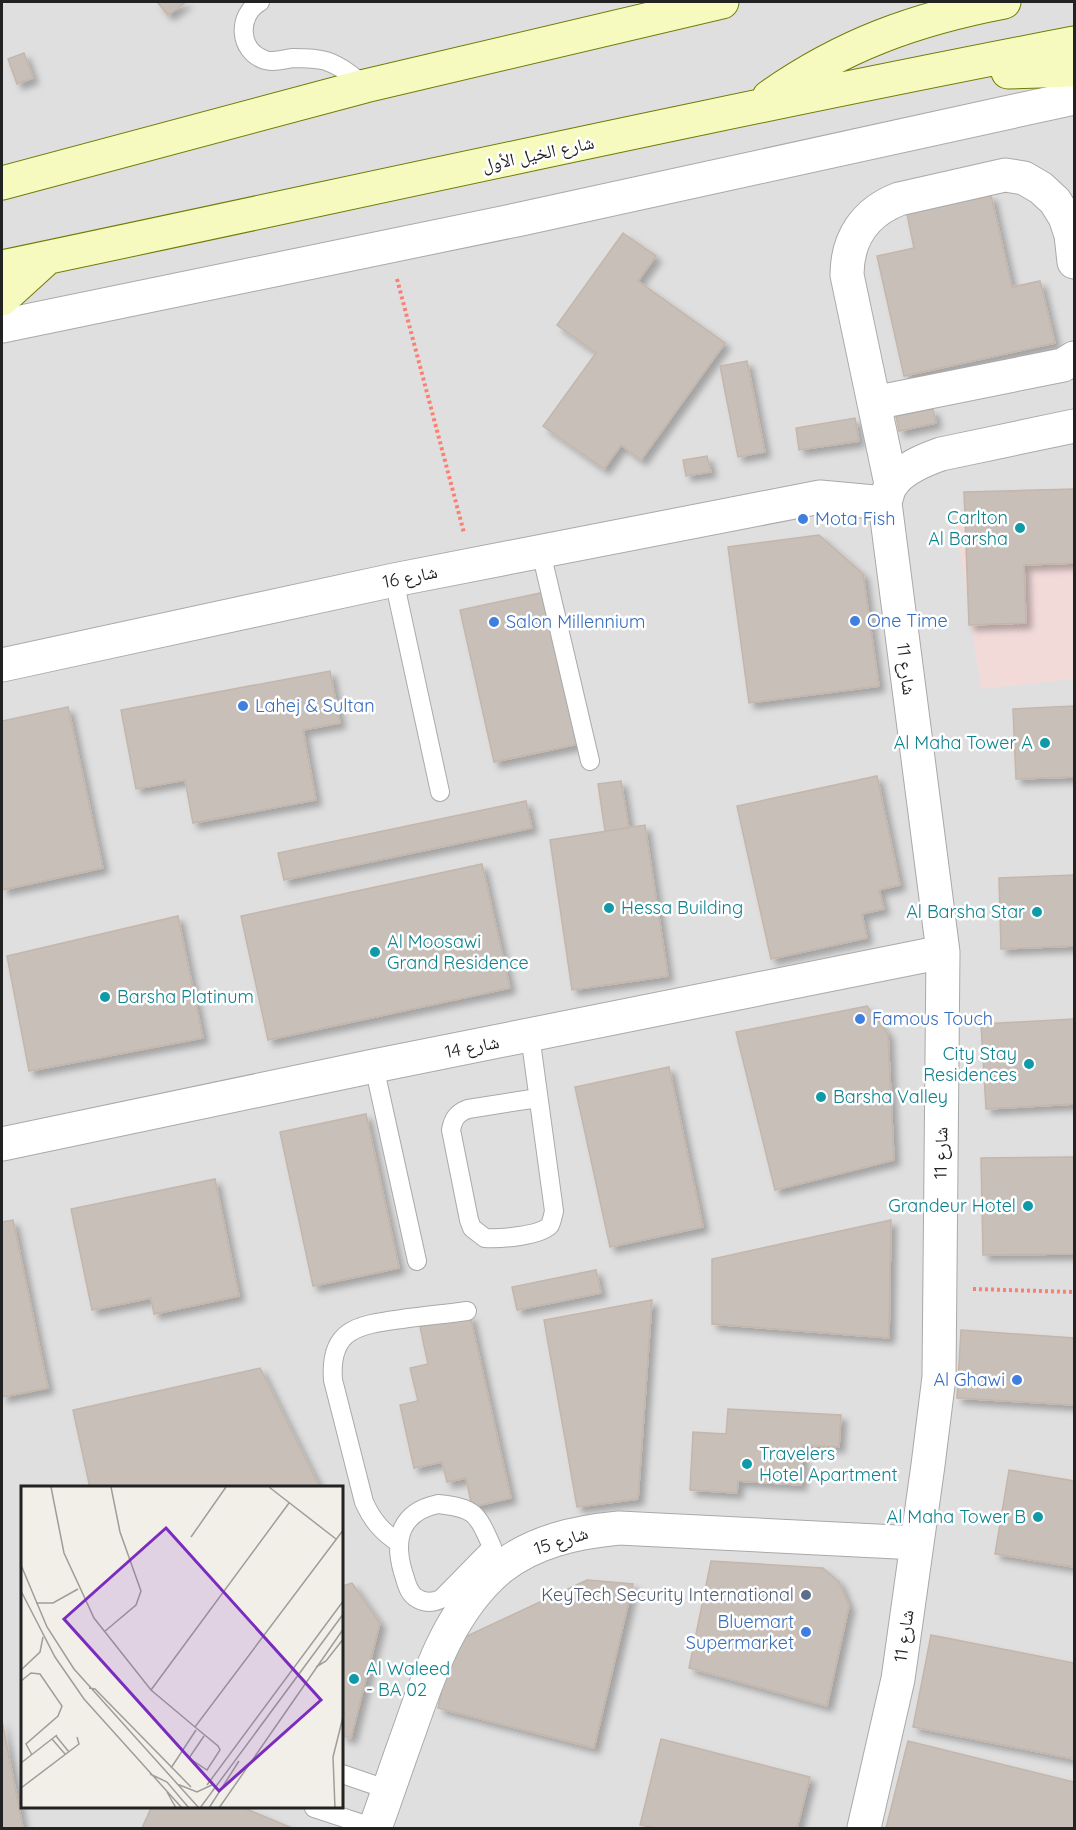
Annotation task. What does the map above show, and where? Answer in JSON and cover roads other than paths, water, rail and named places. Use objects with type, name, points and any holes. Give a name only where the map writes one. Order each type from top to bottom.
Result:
[{"type":"main road","points":[[2,183],[365,86],[722,2]]},
{"type":"main road","points":[[755,107],[798,77],[843,52],[882,35],[941,15],[1004,2]]},
{"type":"main road","name":"شارع الخيل الأول","points":[[2,267],[755,107],[1074,43]]},
{"type":"main road","points":[[916,74],[1074,70]]},
{"type":"main road","points":[[2,299],[48,257]]},
{"type":"street","points":[[2,326],[388,247],[1074,98]]},
{"type":"street","name":"شارع 11","points":[[864,1828],[898,1679],[939,1377],[943,952],[888,494],[874,403],[847,275],[850,247],[855,233],[874,212],[886,204],[1005,175],[1024,178],[1041,188],[1055,201],[1065,217],[1071,235],[1074,262]]},
{"type":"street","points":[[874,403],[1063,365],[1074,358]]},
{"type":"street","points":[[888,494],[914,466],[941,454],[1074,426]]},
{"type":"street","name":"شارع 16","points":[[2,665],[394,580],[820,497],[888,494]]},
{"type":"street","name":"شارع 14","points":[[2,1144],[374,1066],[943,952]]},
{"type":"street","name":"شارع 15","points":[[375,1828],[441,1647],[460,1614],[478,1590],[496,1557],[528,1551],[557,1539],[587,1531],[619,1528],[917,1543]]},
{"type":"lane","points":[[260,2],[246,14],[243,25],[243,36],[248,47],[256,55],[266,60],[277,61],[293,58],[324,61],[339,66],[365,86]]},
{"type":"lane","points":[[541,552],[590,761]]},
{"type":"lane","points":[[394,580],[440,792]]},
{"type":"lane","points":[[530,1035],[554,1211],[549,1226],[536,1233],[485,1238],[472,1228],[469,1221],[451,1130],[452,1123],[460,1112],[468,1109],[538,1098]]},
{"type":"lane","points":[[374,1066],[417,1261]]},
{"type":"lane","points":[[399,1543],[378,1526],[369,1515],[364,1502],[333,1380],[332,1362],[337,1346],[350,1332],[366,1324],[467,1311]]},
{"type":"lane","points":[[438,1504],[458,1506],[475,1515],[481,1522],[496,1557],[441,1599],[425,1602],[415,1597],[409,1590],[399,1557],[399,1543],[400,1533],[415,1513],[438,1504]]},
{"type":"lane","points":[[344,1775],[389,1790]]},
{"type":"lane","points":[[317,1809],[375,1828]]},
{"type":"place","name":"Mota Fish","points":[[803,519]]},
{"type":"place","name":"Carlton Al Barsha","points":[[1020,528]]},
{"type":"place","name":"One Time","points":[[855,621]]},
{"type":"place","name":"Salon Millennium","points":[[494,622]]},
{"type":"place","name":"Lahej & Sultan","points":[[243,706]]},
{"type":"place","name":"Al Maha Tower A","points":[[1045,743]]},
{"type":"place","name":"Hessa Building","points":[[609,908]]},
{"type":"place","name":"Al Barsha Star","points":[[1037,912]]},
{"type":"place","name":"Al Moosawi Grand Residence","points":[[375,952]]},
{"type":"place","name":"Barsha Platinum","points":[[105,997]]},
{"type":"place","name":"Famous Touch","points":[[860,1019]]},
{"type":"place","name":"City Stay Residences","points":[[1029,1064]]},
{"type":"place","name":"Barsha Valley","points":[[821,1097]]},
{"type":"place","name":"Grandeur Hotel","points":[[1028,1206]]},
{"type":"place","name":"Al Ghawi","points":[[1017,1380]]},
{"type":"place","name":"Travelers Hotel Apartment","points":[[747,1464]]},
{"type":"place","name":"Al Maha Tower B","points":[[1038,1517]]},
{"type":"place","name":"KeyTech Security International","points":[[806,1595]]},
{"type":"place","name":"Bluemart Supermarket","points":[[806,1632]]},
{"type":"place","name":"Al Waleed - BA 02","points":[[354,1679]]}]
